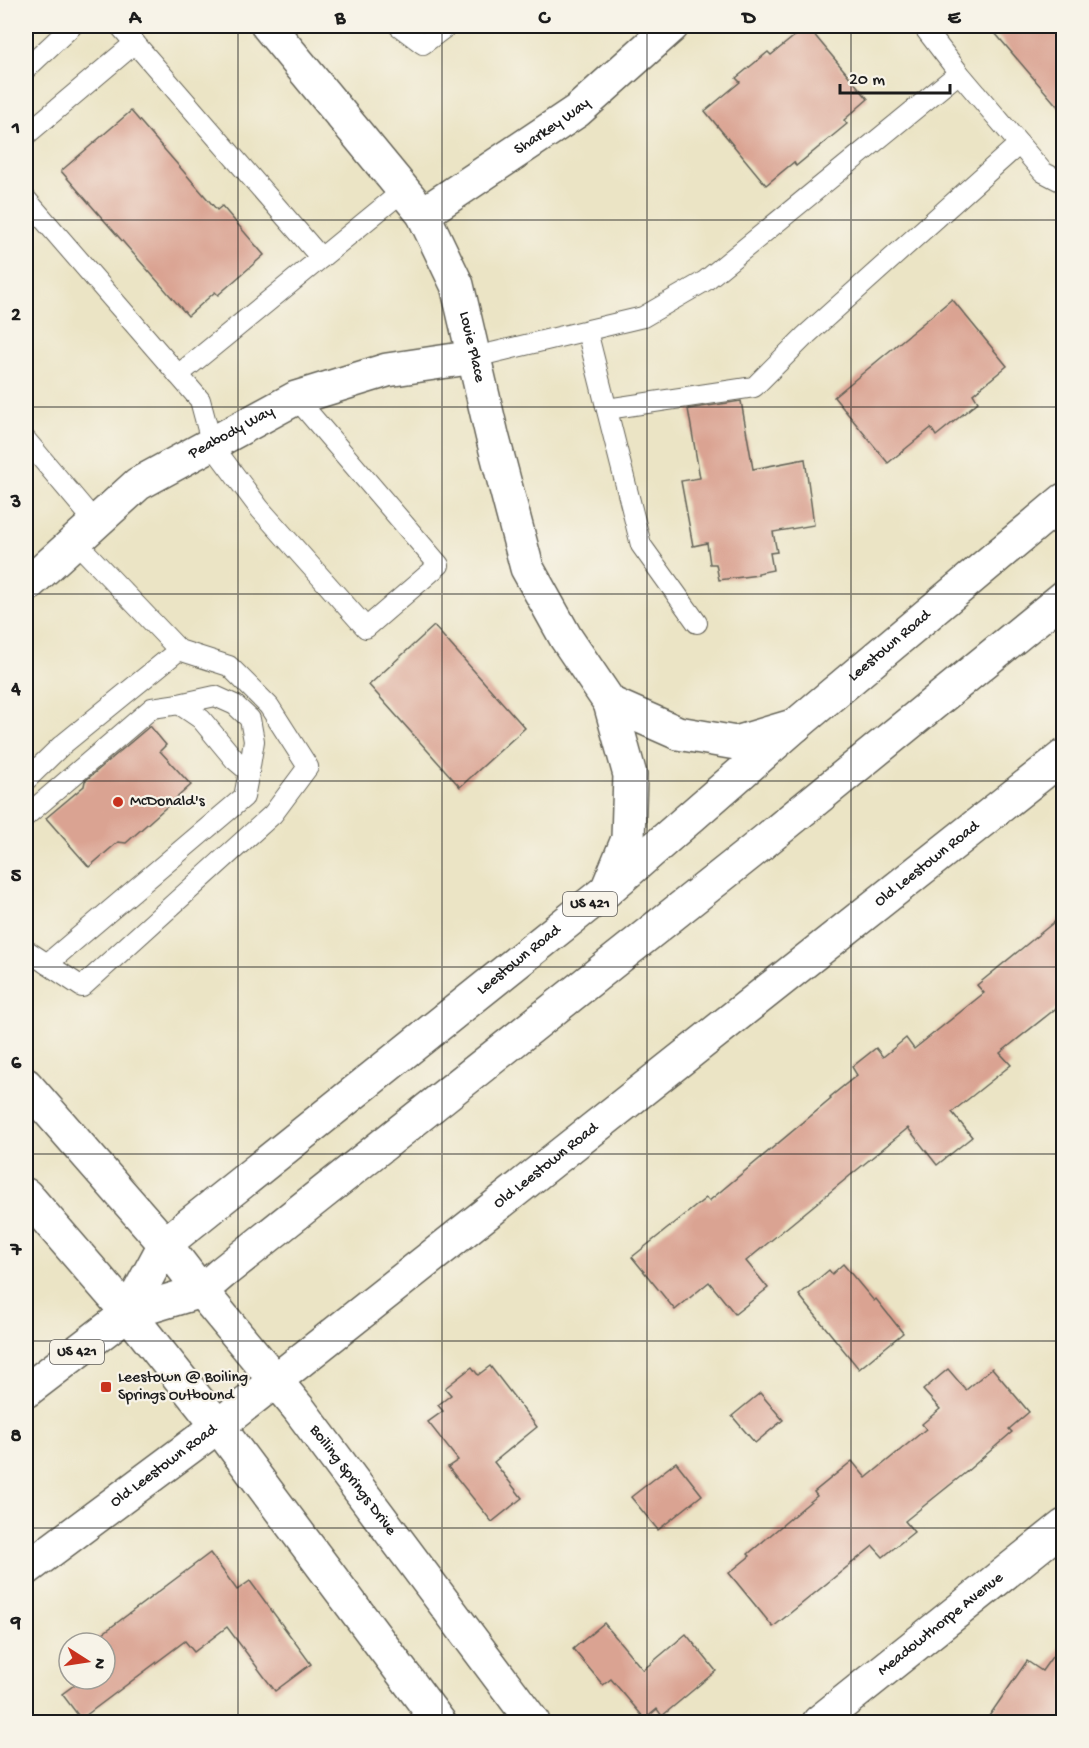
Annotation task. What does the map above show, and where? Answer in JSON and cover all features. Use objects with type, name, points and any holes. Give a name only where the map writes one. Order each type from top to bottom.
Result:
[{"type":"street","name":"Sharkey Way","points":[[413,202],[577,111],[672,26]]},
{"type":"street","name":"Louie Place","points":[[277,29],[413,202],[457,285],[492,435],[527,568],[566,638],[610,703],[630,775],[628,839],[607,890]]},
{"type":"street","name":"Peabody Way","points":[[26,586],[138,484],[296,398],[387,370],[475,357]]},
{"type":"street","name":"Leestown Road","points":[[128,1313],[165,1244],[607,890],[796,725],[1064,500]]},
{"type":"street","name":"Leestown Road","points":[[26,1391],[128,1313],[201,1291],[750,853],[1064,597]]},
{"type":"street","points":[[610,703],[678,733],[736,742],[796,725]]},
{"type":"street","name":"Old Leestown Road","points":[[26,1569],[218,1425],[1064,756]]},
{"type":"street","name":"Boiling Springs Drive","points":[[26,1085],[165,1244],[305,1418],[533,1722]]},
{"type":"street","points":[[26,1195],[128,1313],[218,1425],[439,1722]]},
{"type":"street","name":"Meadowthorpe Avenue","points":[[819,1722],[1064,1526]]},
{"type":"lane","points":[[26,69],[72,26]]},
{"type":"lane","points":[[120,26],[321,258]]},
{"type":"lane","points":[[399,26],[423,44],[447,26]]},
{"type":"lane","points":[[923,26],[959,73],[1043,172],[1064,183]]},
{"type":"lane","points":[[26,135],[135,43]]},
{"type":"lane","points":[[475,357],[643,317],[705,281],[959,73]]},
{"type":"lane","points":[[607,409],[754,387],[804,337],[1019,144]]},
{"type":"lane","points":[[26,199],[200,400],[212,445],[260,509],[366,628],[439,565],[296,398]]},
{"type":"lane","points":[[178,375],[321,258],[413,202]]},
{"type":"lane","points":[[587,331],[641,545],[697,623]]},
{"type":"lane","points":[[26,440],[85,531],[179,650],[229,666],[269,706],[308,767],[273,814],[82,987],[26,950]]},
{"type":"lane","points":[[26,780],[61,746],[179,650]]},
{"type":"lane","points":[[26,816],[152,708],[215,696],[235,705],[250,719],[254,741],[244,796],[47,964]]},
{"type":"lane","points":[[179,704],[201,719],[235,760],[249,772]]},
{"type":"building","points":[[807,26],[868,99],[844,120],[847,124],[796,166],[794,162],[766,185],[705,111],[740,82],[736,78],[768,52],[771,55]]},
{"type":"building","points":[[989,26],[1064,26],[1064,114]]},
{"type":"building","points":[[131,111],[217,210],[222,206],[264,255],[218,295],[215,292],[188,316],[61,171]]},
{"type":"building","points":[[952,299],[1007,366],[973,394],[978,402],[936,436],[931,428],[888,463],[834,397]]},
{"type":"building","points":[[741,401],[753,469],[805,459],[814,525],[773,532],[777,552],[770,553],[773,570],[758,573],[758,575],[719,580],[716,564],[710,564],[707,543],[693,546],[681,481],[700,478],[688,409]]},
{"type":"building","points":[[434,626],[525,728],[460,787],[369,685]]},
{"type":"building","name":"McDonald's","points":[[150,726],[166,745],[160,751],[191,785],[126,843],[118,842],[89,867],[46,818],[84,786],[85,781]]},
{"type":"building","points":[[1064,914],[1064,1002],[1000,1053],[1011,1065],[952,1112],[972,1137],[937,1165],[908,1128],[746,1261],[768,1288],[735,1314],[709,1282],[675,1310],[632,1257],[706,1198],[709,1201],[831,1099],[830,1097],[857,1075],[852,1067],[876,1048],[883,1057],[906,1038],[914,1049],[984,993],[977,985]]},
{"type":"building","points":[[843,1264],[874,1301],[876,1299],[903,1333],[859,1369],[799,1295],[829,1270],[832,1274]]},
{"type":"building","points":[[490,1366],[537,1427],[494,1462],[522,1498],[492,1522],[448,1467],[458,1460],[428,1422],[443,1411],[438,1405],[451,1395],[445,1388],[472,1367],[478,1375]]},
{"type":"building","points":[[992,1368],[1029,1412],[1009,1429],[1012,1432],[905,1521],[914,1532],[883,1557],[873,1546],[773,1627],[729,1573],[817,1496],[814,1492],[852,1461],[866,1478],[926,1429],[922,1424],[940,1409],[923,1390],[948,1369],[966,1390]]},
{"type":"building","points":[[760,1393],[783,1420],[755,1443],[732,1416]]},
{"type":"building","points":[[676,1462],[702,1495],[658,1530],[631,1497]]},
{"type":"building","points":[[210,1553],[237,1590],[250,1581],[311,1664],[275,1691],[227,1627],[194,1652],[185,1641],[81,1719],[62,1694],[66,1691],[117,1691],[117,1631],[106,1631]]},
{"type":"building","points":[[604,1623],[643,1670],[686,1634],[716,1671],[662,1716],[657,1709],[645,1719],[611,1679],[603,1685],[573,1649]]},
{"type":"building","points":[[1064,1640],[1064,1722],[985,1722],[1027,1661],[1042,1671]]},
{"type":"place","name":"McDonald's","points":[[118,802]]},
{"type":"place","name":"Leestown @ Boiling Springs Outbound","points":[[106,1387]]}]
